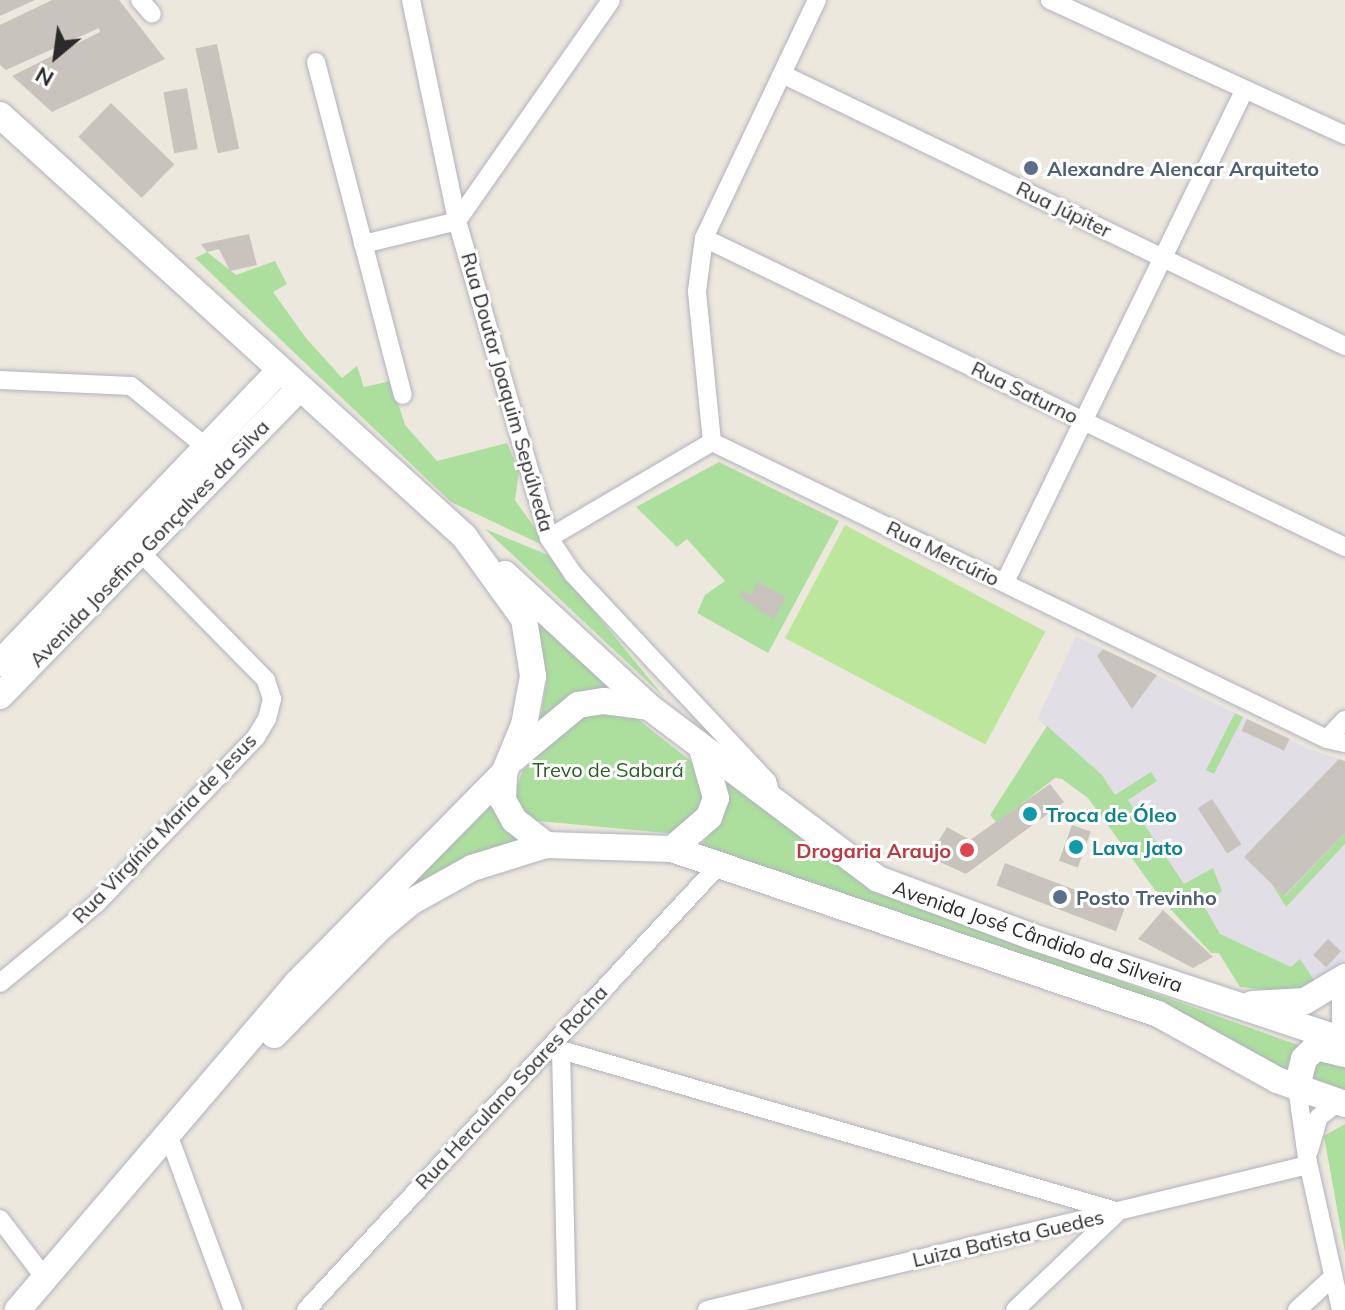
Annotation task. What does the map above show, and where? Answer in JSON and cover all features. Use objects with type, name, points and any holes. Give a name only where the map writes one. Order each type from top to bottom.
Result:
[{"type":"main road","points":[[0,115],[464,536],[524,619],[532,647],[533,676],[524,725],[506,768],[503,800],[514,820],[546,845]]},
{"type":"main road","name":"Avenida Josefino Gonçalves da Silva","points":[[0,663],[279,371]]},
{"type":"main road","name":"Avenida Josefino Gonçalves da Silva","points":[[0,696],[299,389]]},
{"type":"main road","name":"Avenida José Cândido da Silveira","points":[[464,536],[649,707],[878,879],[1345,1041]]},
{"type":"main road","points":[[18,1310],[365,910],[506,768],[578,705],[604,701],[649,707]]},
{"type":"main road","points":[[672,849],[709,817],[716,798],[702,749]]},
{"type":"main road","name":"Avenida José Cândido da Silveira","points":[[212,1085],[251,1057],[411,902],[472,868],[546,845],[672,849],[1158,1014],[1297,1087],[1341,1103]]},
{"type":"main road","points":[[1234,1005],[1305,1001],[1345,977]]},
{"type":"main road","points":[[1345,995],[1345,1027]]},
{"type":"main road","points":[[1297,1087],[1304,1059],[1316,1047],[1345,1054]]},
{"type":"street","name":"Rua Doutor Joaquim Sepúlveda","points":[[411,0],[457,221],[549,538],[573,574],[767,781],[773,802]]},
{"type":"street","points":[[363,244],[457,221],[611,0]]},
{"type":"street","points":[[549,538],[712,442],[697,291],[704,238],[817,0]]},
{"type":"street","points":[[1050,0],[1243,93],[1345,135]]},
{"type":"street","points":[[316,62],[403,395]]},
{"type":"street","name":"Rua Júpiter","points":[[782,74],[1345,346]]},
{"type":"street","points":[[1005,582],[1243,93]]},
{"type":"street","name":"Rua Saturno","points":[[704,238],[1345,547]]},
{"type":"street","points":[[0,380],[131,386],[206,447]]},
{"type":"street","name":"Rua Mercúrio","points":[[712,442],[1336,741]]},
{"type":"street","name":"Rua Virgínia Maria de Jesus","points":[[0,983],[97,903],[256,737],[267,719],[272,699],[266,680],[140,552]]},
{"type":"street","points":[[1336,741],[1345,720]]},
{"type":"street","name":"Rua Herculano Soares Rocha","points":[[306,1310],[557,1046],[718,866]]},
{"type":"street","points":[[567,1310],[557,1046],[1119,1212]]},
{"type":"street","points":[[1297,1087],[1308,1161],[1341,1310]]},
{"type":"street","points":[[1308,1161],[1319,1117],[1341,1103]]},
{"type":"street","points":[[168,1134],[233,1310]]},
{"type":"street","name":"Luiza Batista Guedes","points":[[707,1310],[1119,1212],[1308,1161]]},
{"type":"street","points":[[1015,1310],[1119,1212]]},
{"type":"street","points":[[0,1219],[44,1277]]},
{"type":"street","points":[[1297,1310],[1333,1277]]},
{"type":"shaded area","points":[[1076,636],[1309,749],[1345,761],[1345,958],[1318,986],[1240,987],[1102,775],[1037,719]]},
{"type":"green space","points":[[207,252],[236,275],[275,261],[287,284],[273,292],[306,338],[342,378],[357,366],[364,387],[391,381],[405,425],[437,461],[507,443],[519,471],[515,500],[549,548],[451,502],[195,258]]},
{"type":"green space","points":[[719,462],[839,521],[768,653],[697,613],[705,595],[725,581],[687,539],[677,547],[636,507]]},
{"type":"green space","points":[[845,525],[1045,632],[985,745],[785,638]]},
{"type":"green space","points":[[485,529],[548,555],[664,697]]},
{"type":"green space","points":[[535,615],[616,691],[540,722],[547,679]]},
{"type":"green space","name":"Trevo de Sabará","points":[[602,711],[636,718],[696,765],[708,805],[677,834],[528,820],[514,794],[523,770],[551,741],[588,714]]},
{"type":"green space","points":[[1235,713],[1243,717],[1214,774],[1206,770]]},
{"type":"green space","points":[[1047,726],[1102,775],[1115,795],[1151,772],[1157,781],[1128,800],[1184,884],[1213,868],[1222,891],[1204,906],[1220,934],[1291,967],[1300,959],[1318,986],[1279,991],[1240,987],[1219,953],[1211,953],[1163,901],[1088,798],[1062,779],[1055,778],[997,823],[990,815]]},
{"type":"green space","points":[[726,779],[871,886],[903,903],[1298,1045],[1286,1074],[699,849],[726,809]]},
{"type":"green space","points":[[494,796],[521,839],[470,859],[346,944],[470,827]]},
{"type":"green space","points":[[1345,833],[1345,844],[1286,907],[1270,881],[1285,896]]},
{"type":"green space","points":[[1322,1053],[1345,1058],[1345,1094],[1317,1084],[1311,1075]]},
{"type":"green space","points":[[1345,1124],[1345,1253],[1324,1136]]},
{"type":"building","points":[[0,0],[35,0],[0,16]]},
{"type":"building","points":[[52,0],[119,0],[165,59],[52,112],[12,76],[100,32],[99,28],[6,70],[0,65],[0,25]]},
{"type":"building","points":[[217,44],[239,149],[218,153],[195,49]]},
{"type":"building","points":[[187,88],[198,149],[174,153],[163,92]]},
{"type":"building","points":[[111,103],[174,164],[142,198],[78,137]]},
{"type":"building","points":[[249,234],[257,265],[230,271],[219,249],[207,252],[201,244]]},
{"type":"building","points":[[758,582],[786,597],[774,620],[739,596],[741,590],[751,595]]},
{"type":"building","points":[[1103,649],[1157,675],[1132,709],[1097,656]]},
{"type":"building","points":[[1247,719],[1290,739],[1284,751],[1242,731]]},
{"type":"building","points":[[1339,759],[1345,761],[1345,833],[1284,896],[1244,857]]},
{"type":"building","points":[[1050,784],[1064,802],[966,874],[929,857],[947,827],[970,840]]},
{"type":"building","points":[[1212,799],[1241,844],[1227,854],[1198,808]]},
{"type":"building","name":"Lava Jato","points":[[1072,825],[1091,832],[1078,868],[1059,861]]},
{"type":"building","name":"Posto Trevinho","points":[[1005,863],[1124,909],[1116,931],[996,885]]},
{"type":"building","points":[[1163,910],[1213,957],[1193,968],[1138,939]]},
{"type":"building","points":[[1328,939],[1341,951],[1326,967],[1313,955]]},
{"type":"place","name":"Alexandre Alencar Arquiteto","points":[[1031,168]]},
{"type":"place","name":"Troca de Óleo","points":[[1030,814]]},
{"type":"place","name":"Lava Jato","points":[[1076,847]]},
{"type":"place","name":"Drogaria Araujo","points":[[967,850]]},
{"type":"place","name":"Posto Trevinho","points":[[1060,897]]}]
